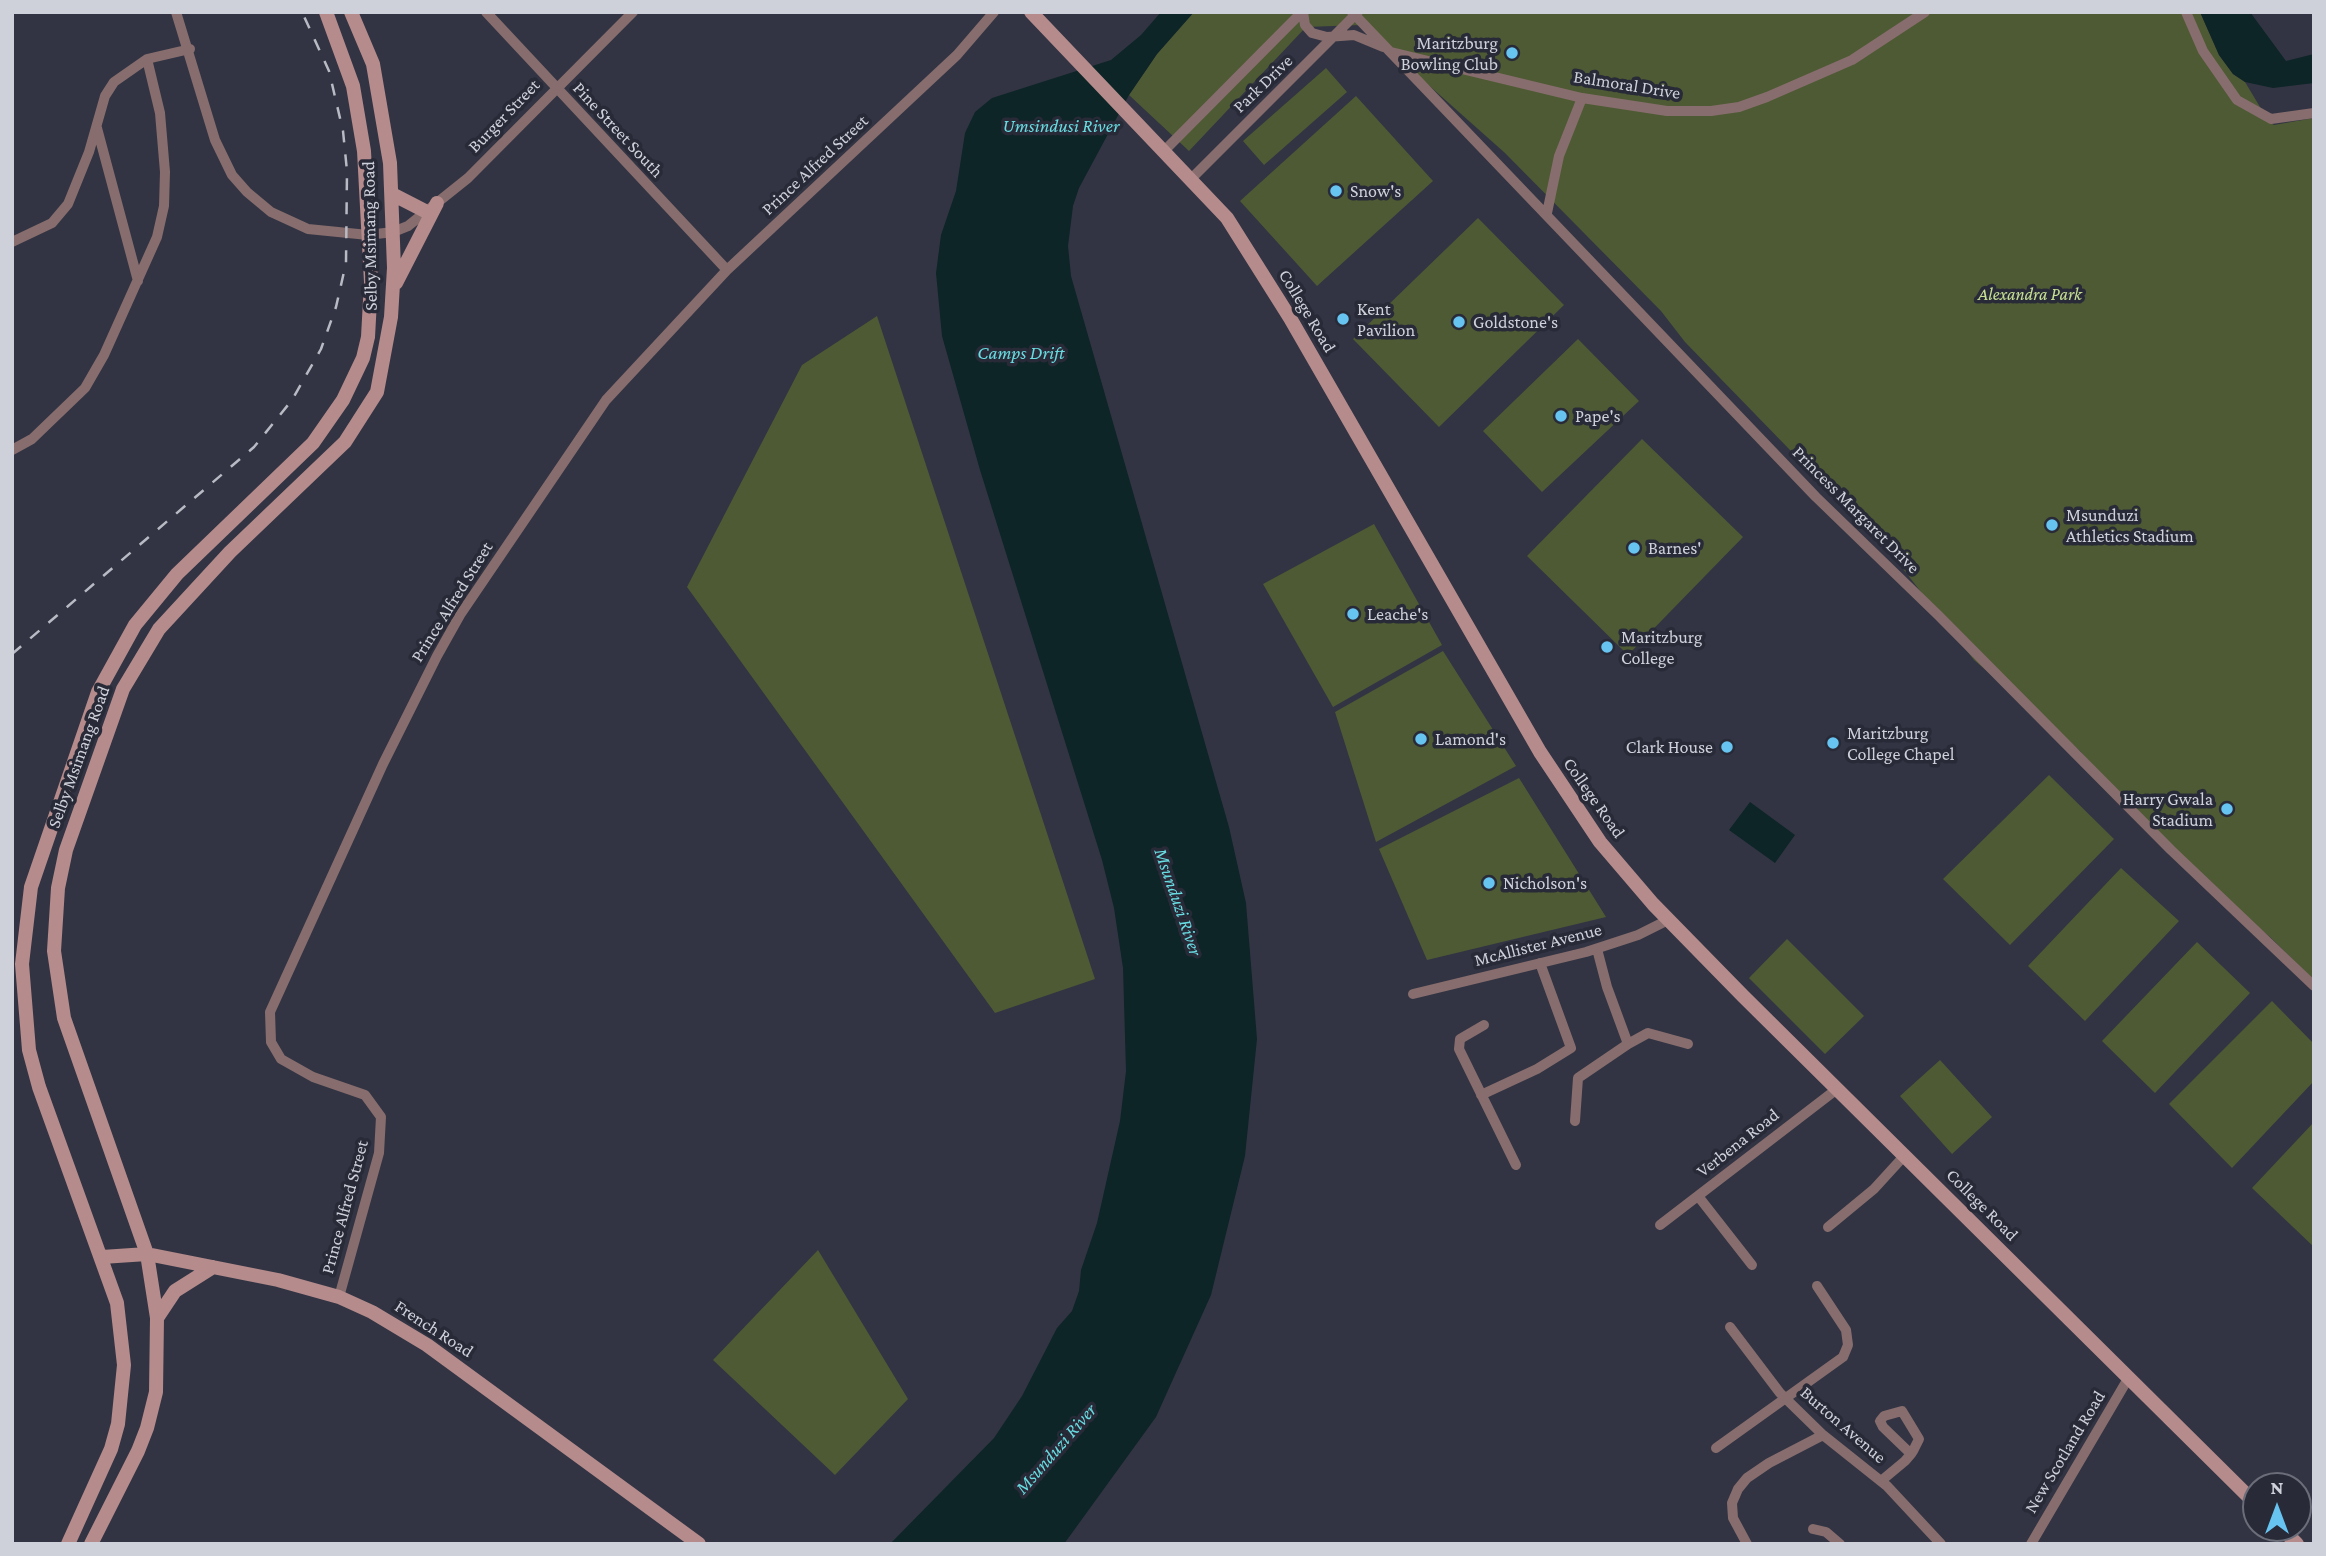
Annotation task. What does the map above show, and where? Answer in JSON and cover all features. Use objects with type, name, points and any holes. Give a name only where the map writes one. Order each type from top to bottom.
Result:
[{"type":"main road","name":"Selby Msimang Road","points":[[68,1544],[111,1449],[123,1391],[122,1335],[102,1257],[38,1087],[29,1051],[22,964],[31,887],[98,692],[135,625],[177,574],[313,443],[329,423],[356,376],[368,337],[371,309],[359,116],[345,60],[326,12]]},
{"type":"main road","name":"Selby Msimang Road","points":[[91,1544],[138,1451],[147,1427],[156,1392],[157,1318],[147,1254],[74,1051],[59,993],[54,951],[55,920],[66,850],[122,689],[159,629],[230,552],[345,442],[367,411],[383,371],[393,291],[392,194],[385,129],[373,64],[351,12]]},
{"type":"main road","name":"College Road","points":[[1031,12],[1227,218],[1290,318],[1446,592],[1564,790],[1600,842],[1668,920],[2242,1490]]},
{"type":"main road","points":[[392,194],[432,207],[393,291]]},
{"type":"main road","name":"French Road","points":[[102,1257],[147,1254],[339,1297],[397,1325],[427,1345],[699,1544]]},
{"type":"main road","points":[[157,1318],[175,1290],[213,1267]]},
{"type":"street","points":[[176,12],[190,49],[215,140],[232,175],[247,192],[271,212],[308,229],[368,235],[393,232]]},
{"type":"street","name":"Pine Street South","points":[[486,12],[727,270]]},
{"type":"street","name":"Burger Street","points":[[393,232],[432,207],[492,155],[555,88],[633,12]]},
{"type":"street","name":"Prince Alfred Street","points":[[339,1297],[379,1153],[381,1117],[365,1095],[313,1077],[274,1053],[270,1032],[272,1004],[383,764],[460,615],[593,416],[727,270],[957,55],[995,12]]},
{"type":"street","name":"Princess Margaret Drive","points":[[1303,12],[1305,25],[1312,33],[1327,37],[1354,35],[1387,50]]},
{"type":"street","name":"Park Drive","points":[[1164,151],[1303,12]]},
{"type":"street","name":"Balmoral Drive","points":[[1387,50],[1582,98],[1667,111],[1739,107],[1852,60],[1925,12]]},
{"type":"street","points":[[2186,12],[2203,51],[2237,100],[2271,119],[2314,113]]},
{"type":"street","name":"Princess Margaret Drive","points":[[1355,13],[1387,50],[1547,213],[1816,498],[1938,615],[2171,850],[2314,986]]},
{"type":"street","name":"Park Drive","points":[[1191,179],[1337,36],[1355,13]]},
{"type":"street","points":[[12,242],[52,223],[61,214],[75,191],[105,96],[114,82],[147,59],[190,49]]},
{"type":"street","points":[[12,450],[32,439],[85,388],[104,355],[162,222],[165,191],[160,113],[147,59]]},
{"type":"street","points":[[1547,213],[1559,156],[1582,98]]},
{"type":"street","points":[[97,127],[138,281]]},
{"type":"street","name":"McAllister Avenue","points":[[1413,993],[1597,948],[1638,935],[1668,920]]},
{"type":"street","points":[[1597,948],[1606,987],[1628,1044]]},
{"type":"street","points":[[1481,1095],[1537,1069],[1571,1048],[1540,963]]},
{"type":"street","points":[[1484,1026],[1465,1035],[1459,1042],[1481,1095],[1516,1165]]},
{"type":"street","points":[[1575,1121],[1578,1078],[1648,1033],[1688,1044]]},
{"type":"street","name":"Verbena Road","points":[[1660,1225],[1837,1089]]},
{"type":"street","points":[[1828,1227],[1874,1189],[1905,1155]]},
{"type":"street","points":[[1698,1196],[1752,1265]]},
{"type":"street","points":[[1716,1448],[1839,1362],[1848,1345],[1846,1330],[1817,1286]]},
{"type":"street","name":"Burton Avenue","points":[[1730,1327],[1786,1399],[1823,1435],[1881,1481],[1941,1544]]},
{"type":"street","name":"New Scotland Road","points":[[2031,1544],[2129,1377]]},
{"type":"street","points":[[1747,1544],[1733,1518],[1732,1503],[1738,1489],[1747,1478],[1769,1464],[1823,1435]]},
{"type":"street","points":[[1881,1481],[1911,1454]]},
{"type":"street","points":[[1813,1529],[1826,1532],[1840,1544]]},
{"type":"green space","name":"Alexandra Park","points":[[1194,12],[2200,12],[2219,55],[2233,74],[2245,82],[2269,122],[2274,125],[2314,118],[2314,980],[2270,937],[2165,849],[2080,751],[1974,660],[1893,556],[1685,342],[1661,311],[1505,153],[1361,25],[1306,27],[1189,151],[1129,95],[1157,54]]},
{"type":"green space","points":[[1326,68],[1347,92],[1264,165],[1243,141]]},
{"type":"green space","name":"Snow's","points":[[1356,96],[1433,181],[1317,286],[1240,201]]},
{"type":"green space","name":"Goldstone's","points":[[1478,218],[1564,305],[1439,427],[1353,339]]},
{"type":"green space","points":[[877,316],[1095,979],[995,1013],[687,587],[802,365]]},
{"type":"green space","name":"Pape's","points":[[1578,339],[1639,401],[1542,492],[1483,431]]},
{"type":"green space","name":"Barnes'","points":[[1642,439],[1743,537],[1628,655],[1527,556]]},
{"type":"green space","name":"Leache's","points":[[1374,524],[1442,645],[1333,707],[1263,584]]},
{"type":"green space","name":"Lamond's","points":[[1443,651],[1516,766],[1376,842],[1335,712]]},
{"type":"green space","points":[[2049,775],[2114,839],[2010,945],[1943,879]]},
{"type":"green space","name":"Nicholson's","points":[[1519,778],[1606,917],[1427,960],[1379,849]]},
{"type":"green space","points":[[2121,868],[2179,921],[2085,1021],[2028,966]]},
{"type":"green space","points":[[1787,939],[1864,1016],[1825,1054],[1749,978]]},
{"type":"green space","points":[[2197,942],[2250,993],[2155,1093],[2102,1041]]},
{"type":"green space","points":[[2272,1001],[2314,1044],[2314,1081],[2232,1168],[2169,1104]]},
{"type":"green space","points":[[1940,1060],[1992,1117],[1952,1154],[1900,1096]]},
{"type":"green space","points":[[2314,1122],[2314,1247],[2252,1188]]},
{"type":"green space","points":[[818,1250],[908,1399],[835,1475],[713,1360]]},
{"type":"water","name":"Camps Drift","points":[[1161,12],[1194,12],[1157,54],[1129,95],[1079,188],[1073,206],[1068,246],[1071,276],[1229,827],[1246,903],[1257,1039],[1245,1156],[1211,1295],[1156,1417],[1064,1544],[890,1544],[994,1438],[1022,1396],[1057,1328],[1072,1311],[1079,1291],[1081,1270],[1097,1223],[1120,1121],[1126,1071],[1123,968],[1114,908],[1102,860],[980,470],[942,336],[936,273],[941,235],[956,191],[965,133],[975,112],[992,98],[1111,60],[1141,35]]},
{"type":"water","points":[[2200,12],[2250,12],[2286,61],[2314,54],[2314,83],[2273,88],[2245,82],[2233,74],[2219,55]]},
{"type":"water","points":[[1750,802],[1795,835],[1775,863],[1729,830]]},
{"type":"railway","points":[[12,654],[254,447],[292,400],[321,349],[336,307],[346,263],[347,171],[343,131],[329,71],[302,12]]},
{"type":"place","name":"Maritzburg Bowling Club","points":[[1512,53]]},
{"type":"place","name":"Snow's","points":[[1336,191]]},
{"type":"place","name":"Kent Pavilion","points":[[1343,319]]},
{"type":"place","name":"Goldstone's","points":[[1459,322]]},
{"type":"place","name":"Pape's","points":[[1561,416]]},
{"type":"place","name":"Msunduzi Athletics Stadium","points":[[2052,525]]},
{"type":"place","name":"Barnes'","points":[[1634,548]]},
{"type":"place","name":"Leache's","points":[[1353,614]]},
{"type":"place","name":"Maritzburg College","points":[[1607,647]]},
{"type":"place","name":"Lamond's","points":[[1421,739]]},
{"type":"place","name":"Maritzburg College Chapel","points":[[1833,743]]},
{"type":"place","name":"Clark House","points":[[1727,747]]},
{"type":"place","name":"Harry Gwala Stadium","points":[[2227,809]]},
{"type":"place","name":"Nicholson's","points":[[1489,883]]},
{"type":"water label","name":"Umsindusi River","points":[[1061,126]]},
{"type":"water label","name":"Msunduzi River","points":[[1178,902]]},
{"type":"water label","name":"Msunduzi River","points":[[1056,1449]]}]
